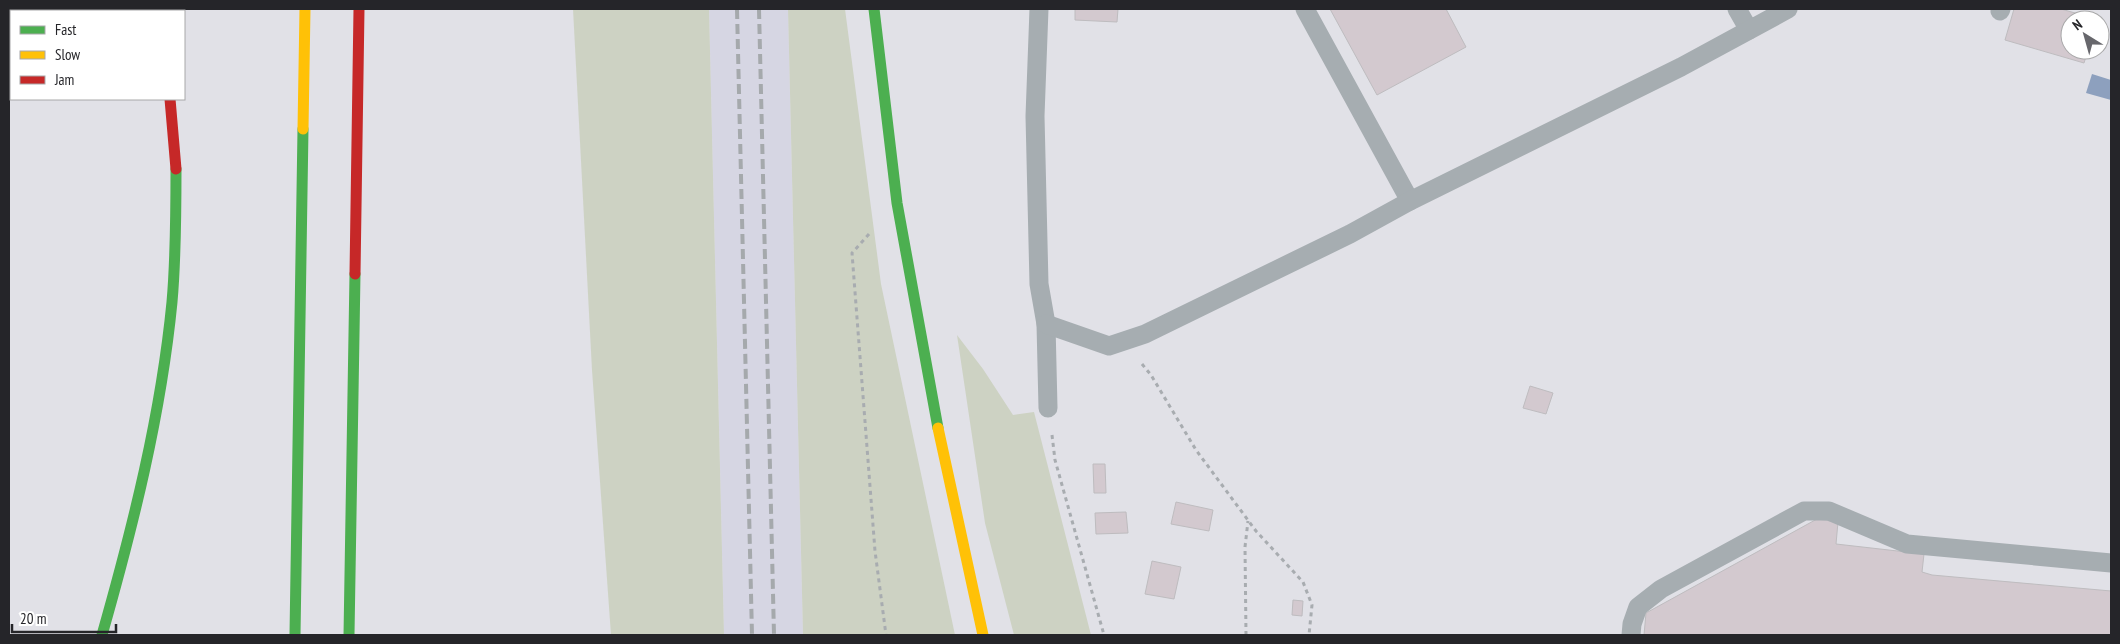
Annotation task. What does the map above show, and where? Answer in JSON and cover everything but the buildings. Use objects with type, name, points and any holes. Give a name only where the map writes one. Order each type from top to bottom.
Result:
[{"type":"main road","points":[[294,635],[305,9]]},
{"type":"main road","points":[[349,635],[359,9]]},
{"type":"main road","points":[[874,9],[897,203],[946,473],[983,635]]},
{"type":"main road","points":[[102,635],[137,502],[156,413],[168,338],[175,263],[176,190],[170,100]]},
{"type":"lane","points":[[1039,9],[1035,116],[1039,284],[1046,324],[1048,408]]},
{"type":"lane","points":[[1305,9],[1410,202]]},
{"type":"lane","points":[[1737,9],[1749,30]]},
{"type":"lane","points":[[1046,324],[1109,346],[1124,342],[1350,234],[1410,202],[1681,67],[1788,9]]},
{"type":"lane","points":[[1631,635],[1632,624],[1638,607],[1661,589],[1804,511],[1829,511],[1907,544],[2111,563]]},
{"type":"path","points":[[886,635],[875,551],[852,253],[897,203]]},
{"type":"path","points":[[1124,342],[1151,374],[1196,450],[1248,520],[1303,582],[1312,605],[1309,635]]},
{"type":"path","points":[[1048,408],[1055,460],[1104,635]]},
{"type":"path","points":[[1246,635],[1245,547],[1248,520]]},
{"type":"shaded area","points":[[709,9],[788,9],[803,635],[724,635]]},
{"type":"green space","points":[[573,9],[709,9],[724,635],[611,635],[592,370]]},
{"type":"green space","points":[[788,9],[845,9],[881,284],[955,635],[803,635]]},
{"type":"green space","points":[[957,335],[983,369],[1013,415],[1034,412],[1091,635],[1014,635],[985,523]]},
{"type":"water","points":[[2092,74],[2111,80],[2111,100],[2086,93]]},
{"type":"railway","points":[[737,9],[752,635]]},
{"type":"railway","points":[[759,9],[774,635]]},
{"type":"traffic: fast","points":[[874,9],[897,203],[938,428]]},
{"type":"traffic: fast","points":[[295,635],[303,129]]},
{"type":"traffic: fast","points":[[102,635],[135,512],[161,386],[172,302],[176,235],[176,169]]},
{"type":"traffic: fast","points":[[349,635],[355,274]]},
{"type":"traffic: slow","points":[[303,129],[305,9]]},
{"type":"traffic: slow","points":[[938,428],[983,635]]},
{"type":"traffic: jam","points":[[355,274],[359,9]]},
{"type":"traffic: jam","points":[[170,100],[176,169]]}]
